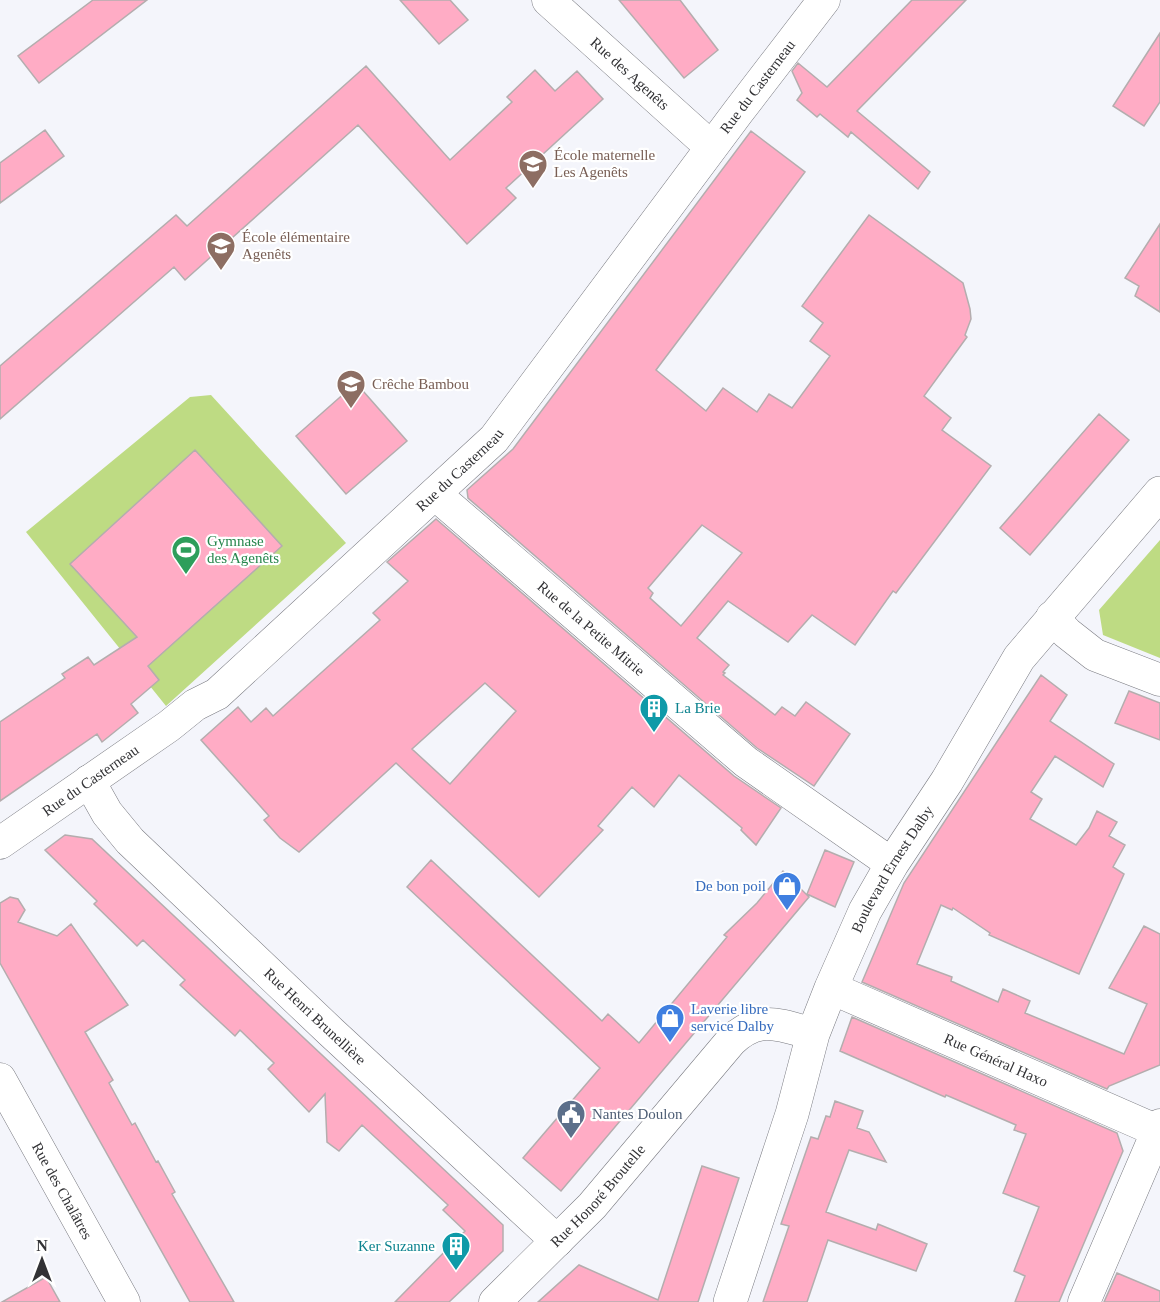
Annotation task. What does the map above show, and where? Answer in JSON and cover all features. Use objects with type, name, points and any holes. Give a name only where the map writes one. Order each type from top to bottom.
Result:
[{"type":"street","name":"Rue des Agenêts","points":[[548,0],[711,147]]},
{"type":"street","name":"Rue du Casterneau","points":[[0,843],[169,726],[195,705],[217,694],[494,439],[711,147],[824,0]]},
{"type":"street","name":"Boulevard Ernest Dalby","points":[[730,1302],[792,1114],[813,1034],[865,911],[892,864],[947,781],[1019,658],[1160,493]]},
{"type":"street","name":"Rue de la Petite Mitrie","points":[[435,494],[747,762],[892,864]]},
{"type":"street","points":[[1052,617],[1067,633],[1095,655],[1160,680]]},
{"type":"street","name":"Rue Henri Brunellière","points":[[89,781],[106,813],[130,842],[557,1241]]},
{"type":"street","name":"Rue Général Haxo","points":[[831,988],[1159,1130]]},
{"type":"street","name":"Rue Honoré Broutelle","points":[[495,1302],[592,1206],[743,1030],[766,1023],[813,1034]]},
{"type":"street","name":"Rue des Chalâtres","points":[[0,1079],[124,1302]]},
{"type":"street","points":[[1084,1302],[1159,1130]]},
{"type":"green space","name":"Gymnase des Agenêts","points":[[211,395],[346,543],[166,706],[26,532],[190,397]]},
{"type":"green space","points":[[1160,540],[1160,658],[1103,635],[1099,610]]},
{"type":"building","points":[[93,0],[147,0],[39,83],[18,56]]},
{"type":"building","points":[[400,0],[450,0],[468,20],[439,44]]},
{"type":"building","points":[[619,0],[680,0],[718,50],[684,78]]},
{"type":"building","points":[[912,0],[966,0],[857,111],[930,172],[918,189],[851,132],[848,137],[820,114],[817,117],[797,100],[802,93],[792,71],[798,63],[827,87]]},
{"type":"building","points":[[1160,33],[1160,102],[1144,126],[1113,106]]},
{"type":"building","points":[[366,66],[450,160],[512,102],[507,97],[535,70],[555,91],[577,71],[603,99],[506,188],[516,198],[467,244],[358,125],[185,280],[174,267],[0,419],[0,366],[176,215],[187,226]]},
{"type":"building","points":[[45,130],[64,156],[0,203],[0,163]]},
{"type":"building","points":[[751,131],[805,172],[656,370],[706,411],[723,388],[757,412],[769,394],[792,408],[830,356],[810,341],[823,323],[802,306],[869,215],[963,283],[971,319],[965,335],[967,337],[924,396],[951,418],[942,430],[991,466],[896,593],[893,591],[855,645],[812,615],[788,642],[728,601],[697,638],[729,665],[723,675],[775,715],[782,707],[795,716],[806,702],[850,734],[814,786],[757,748],[468,498],[467,490],[513,449]],"holes":[[[702,525],[742,553],[681,626],[650,598],[653,593],[648,588]]]},
{"type":"building","points":[[1160,224],[1160,312],[1135,296],[1139,286],[1125,278]]},
{"type":"building","points":[[356,383],[407,441],[346,494],[296,436]]},
{"type":"building","points":[[1099,414],[1129,440],[1030,555],[1000,528]]},
{"type":"building","points":[[195,450],[282,546],[148,666],[159,680],[131,704],[138,713],[102,742],[97,734],[0,801],[0,722],[65,678],[62,674],[88,657],[94,665],[137,637],[70,564]]},
{"type":"building","points":[[436,519],[734,776],[781,808],[756,845],[741,830],[742,828],[679,775],[654,807],[632,787],[598,826],[603,830],[539,897],[396,763],[299,852],[280,838],[264,820],[269,816],[201,740],[238,707],[251,722],[266,708],[273,716],[380,620],[373,613],[408,581],[387,562]],"holes":[[[485,683],[516,711],[450,784],[412,749]]]},
{"type":"building","points":[[1041,675],[1067,695],[1050,721],[1114,764],[1103,787],[1055,756],[1031,792],[1042,799],[1030,819],[1076,845],[1089,828],[1097,811],[1117,822],[1109,836],[1125,845],[1113,867],[1124,874],[1079,974],[989,935],[990,933],[953,908],[952,910],[941,905],[917,964],[952,977],[951,981],[998,1002],[1003,989],[1030,1001],[1025,1013],[1124,1054],[1147,1004],[1109,988],[1144,926],[1160,934],[1160,1065],[1109,1086],[1107,1089],[862,982],[904,883]]},
{"type":"building","points":[[1129,691],[1160,703],[1160,740],[1115,723]]},
{"type":"building","points":[[65,835],[92,839],[503,1225],[503,1251],[449,1302],[395,1302],[465,1231],[443,1210],[448,1205],[362,1125],[339,1151],[327,1142],[325,1094],[309,1112],[268,1069],[274,1063],[240,1030],[235,1036],[180,985],[185,980],[143,940],[137,946],[94,904],[97,901],[45,850]]},
{"type":"building","points":[[825,850],[854,862],[835,907],[807,894]]},
{"type":"building","points":[[431,860],[602,1021],[608,1014],[639,1043],[727,937],[724,935],[757,903],[783,871],[809,897],[561,1191],[523,1158],[600,1068],[407,887]]},
{"type":"building","points":[[10,897],[18,899],[25,910],[18,922],[57,936],[71,924],[128,1005],[85,1032],[113,1080],[109,1083],[132,1125],[135,1123],[156,1162],[158,1161],[175,1192],[172,1194],[234,1302],[190,1302],[0,963],[0,903]]},
{"type":"building","points":[[852,1017],[1117,1133],[1123,1151],[1059,1302],[1015,1302],[1025,1276],[1014,1271],[1039,1207],[1003,1193],[1026,1134],[1014,1130],[1016,1125],[840,1051]]},
{"type":"building","points":[[835,1101],[863,1111],[857,1128],[869,1132],[886,1162],[849,1150],[826,1212],[876,1230],[878,1224],[927,1244],[916,1271],[828,1240],[807,1302],[763,1302],[789,1226],[781,1224],[811,1137],[818,1139],[826,1116],[830,1117]]},
{"type":"building","points":[[702,1166],[739,1178],[698,1302],[538,1302],[579,1265],[658,1300]]},
{"type":"building","points":[[1117,1273],[1160,1291],[1160,1302],[1104,1302]]},
{"type":"building","points":[[46,1277],[60,1302],[2,1302]]},
{"type":"place","name":"École maternelle Les Agenêts","points":[[533,190]]},
{"type":"place","name":"École élémentaire Agenêts","points":[[221,272]]},
{"type":"place","name":"Crêche Bambou","points":[[351,410]]},
{"type":"place","name":"Gymnase des Agenêts","points":[[186,576]]},
{"type":"place","name":"La Brie","points":[[654,734]]},
{"type":"place","name":"De bon poil","points":[[787,912]]},
{"type":"place","name":"Laverie libre service Dalby","points":[[670,1044]]},
{"type":"place","name":"Nantes Doulon","points":[[571,1140]]},
{"type":"place","name":"Ker Suzanne","points":[[456,1272]]}]
